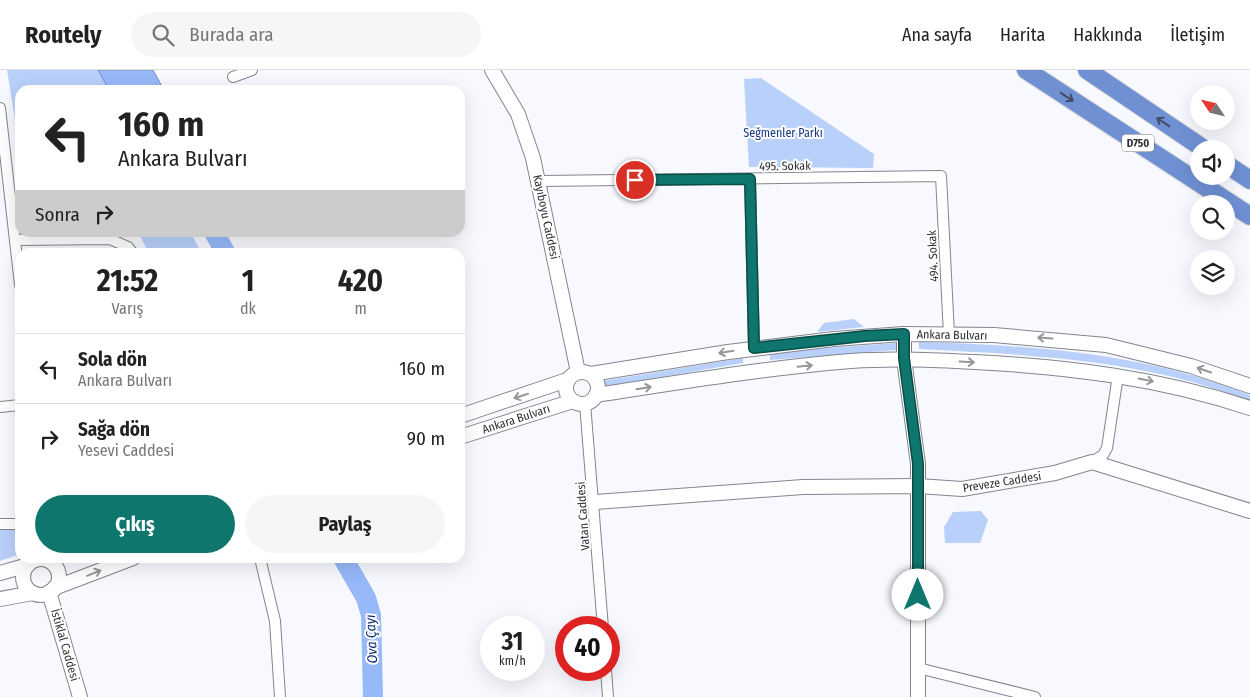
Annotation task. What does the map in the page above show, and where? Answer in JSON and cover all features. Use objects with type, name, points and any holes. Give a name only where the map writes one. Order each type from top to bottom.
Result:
[{"type":"highway","name":"D750","points":[[1026,70],[1250,216]]},
{"type":"highway","name":"D750","points":[[1087,70],[1191,140]]},
{"type":"highway","points":[[1235,170],[1250,180]]},
{"type":"main road","name":"Kayıboyu Caddesi","points":[[492,70],[518,114],[540,181],[579,375]]},
{"type":"main road","name":"Ankara Bulvarı","points":[[465,414],[579,375],[754,348],[865,336],[904,334],[1042,338],[1106,345],[1191,366],[1250,386]]},
{"type":"main road","points":[[904,334],[904,358],[918,486],[918,697]]},
{"type":"main road","points":[[754,348],[754,372]]},
{"type":"main road","name":"Ankara Bulvarı","points":[[465,436],[585,400],[754,372],[852,361],[904,358],[1005,364],[1118,375],[1189,389],[1250,408]]},
{"type":"main road","points":[[579,375],[597,382],[585,400],[567,394],[579,375]]},
{"type":"main road","points":[[1092,462],[1250,511]]},
{"type":"main road","name":"Preveze Caddesi","points":[[595,502],[803,488],[918,486],[962,489],[1056,473],[1092,462]]},
{"type":"main road","points":[[0,573],[30,563]]},
{"type":"main road","points":[[33,593],[25,586],[23,580],[37,563]]},
{"type":"main road","points":[[48,563],[54,565],[58,571],[58,577],[52,590]]},
{"type":"main road","points":[[0,599],[33,593],[44,595],[52,590],[120,563]]},
{"type":"main road","name":"İstiklal Caddesi","points":[[52,590],[80,697]]},
{"type":"street","points":[[233,77],[252,70]]},
{"type":"street","points":[[0,108],[2,141],[15,233]]},
{"type":"street","name":"495. Sokak","points":[[540,181],[941,176]]},
{"type":"street","name":"494. Sokak","points":[[941,176],[949,334]]},
{"type":"street","points":[[750,179],[754,348]]},
{"type":"street","points":[[16,237],[17,248]]},
{"type":"street","points":[[16,240],[110,239],[129,248]]},
{"type":"street","points":[[1092,462],[1108,448],[1118,375]]},
{"type":"street","name":"Vatan Caddesi","points":[[585,400],[603,616]]},
{"type":"street","points":[[0,407],[15,406]]},
{"type":"street","points":[[0,524],[15,524]]},
{"type":"street","points":[[261,563],[275,621],[280,697]]},
{"type":"street","points":[[918,668],[1035,697]]},
{"type":"street","points":[[607,681],[608,697]]},
{"type":"green space","points":[[7,70],[103,70],[111,85],[15,85],[15,120]]},
{"type":"green space","name":"Seğmenler Parkı","points":[[761,78],[874,154],[873,168],[749,167],[744,79]]},
{"type":"green space","points":[[141,237],[193,237],[199,248],[146,248]]},
{"type":"green space","points":[[854,319],[864,327],[817,332],[824,323]]},
{"type":"green space","points":[[919,342],[1045,349],[1129,361],[1170,369],[1210,381],[1250,395],[1250,401],[1210,387],[1128,368],[1045,357],[919,349]]},
{"type":"green space","points":[[896,343],[897,350],[770,360],[770,352]]},
{"type":"green space","points":[[743,358],[743,363],[604,387],[603,381]]},
{"type":"green space","points":[[981,511],[988,520],[980,543],[945,543],[944,527],[953,512]]},
{"type":"green space","points":[[0,529],[15,529],[15,556],[0,561]]},
{"type":"shaded area","points":[[98,70],[153,70],[161,85],[106,85]]},
{"type":"waterway","name":"Ova Çayı","points":[[217,237],[223,248]]},
{"type":"waterway","name":"Ova Çayı","points":[[346,563],[366,598],[371,615],[373,697]]},
{"type":"route","points":[[635,180],[750,179],[754,348],[865,336],[904,334],[904,358],[918,464],[918,595]]}]
